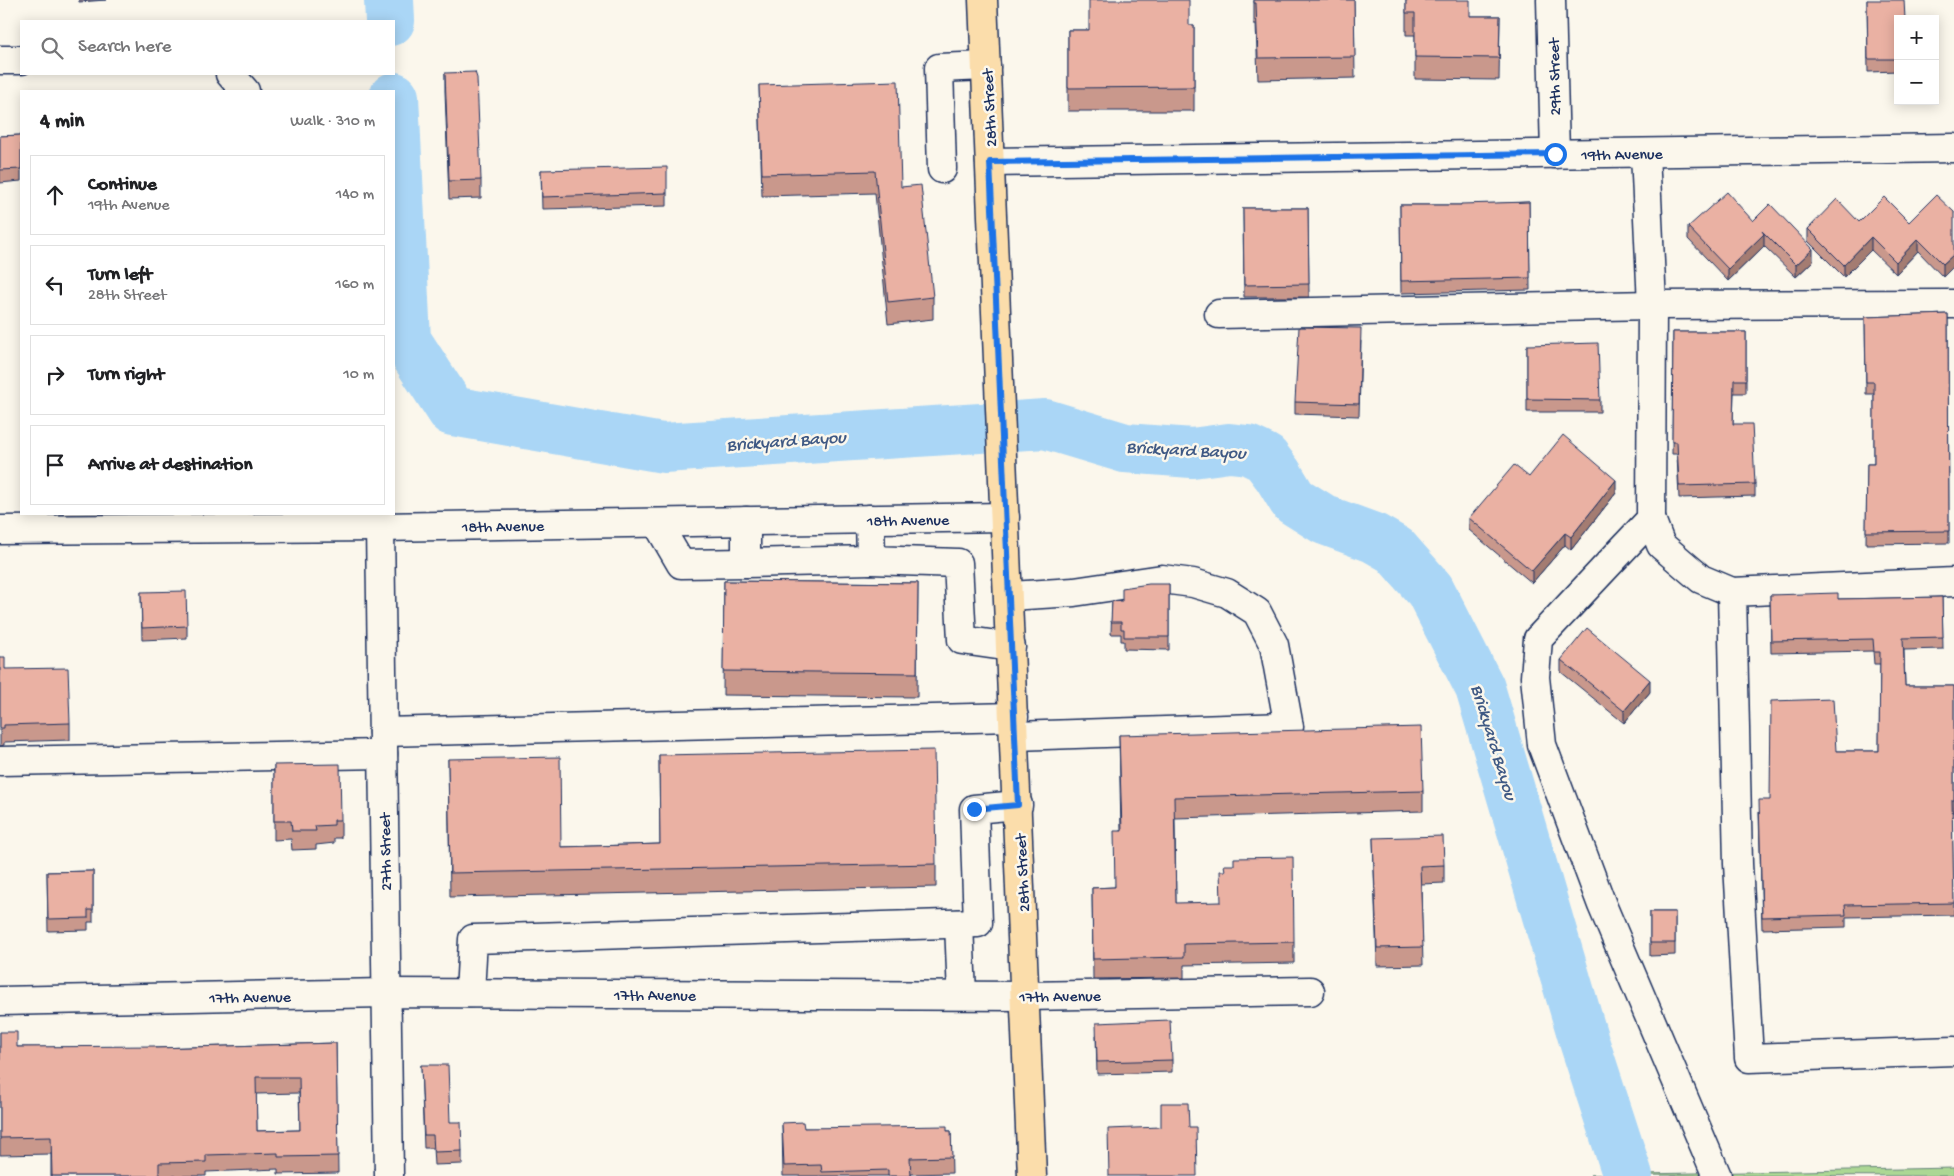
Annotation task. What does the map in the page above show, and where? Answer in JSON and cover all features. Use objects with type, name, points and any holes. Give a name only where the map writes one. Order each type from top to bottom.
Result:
[{"type":"main road","name":"28th Street","points":[[983,0],[1032,1176]]},
{"type":"street","name":"29th Street","points":[[1551,0],[1555,154]]},
{"type":"street","points":[[0,60],[20,60]]},
{"type":"street","points":[[942,169],[939,68],[986,66]]},
{"type":"street","points":[[231,75],[244,90]]},
{"type":"street","name":"19th Avenue","points":[[990,162],[1954,148]]},
{"type":"street","points":[[1645,153],[1652,305],[1651,519],[1661,545],[1701,579],[1732,592],[1954,582]]},
{"type":"street","points":[[1219,314],[1652,305],[1954,304]]},
{"type":"street","name":"18th Avenue","points":[[0,530],[380,527],[1005,517]]},
{"type":"street","points":[[870,519],[871,560]]},
{"type":"street","points":[[1651,519],[1538,639],[1535,678],[1542,745],[1602,906],[1717,1176]]},
{"type":"street","points":[[746,521],[746,562]]},
{"type":"street","points":[[657,523],[682,564],[871,560],[958,563],[962,640],[1011,647]]},
{"type":"street","name":"27th Street","points":[[380,527],[389,1176]]},
{"type":"street","points":[[0,761],[383,743],[1014,726],[1289,727],[1274,645],[1257,612],[1227,593],[1193,583],[1162,579],[1074,592],[1009,596]]},
{"type":"street","points":[[1732,592],[1738,864],[1749,1058],[1954,1051]]},
{"type":"street","points":[[470,993],[473,939],[978,923],[974,809],[1018,805]]},
{"type":"street","points":[[960,924],[962,995]]},
{"type":"street","name":"17th Avenue","points":[[0,1001],[385,993],[1026,996],[1310,991]]},
{"type":"green space","points":[[1954,1168],[1954,1176],[1590,1175]]},
{"type":"building","points":[[1089,0],[1189,0],[1189,25],[1194,25],[1194,87],[1068,88],[1068,30],[1089,30]]},
{"type":"building","points":[[1254,0],[1354,0],[1355,57],[1258,58],[1256,3],[1254,3]]},
{"type":"building","points":[[1406,0],[1470,0],[1470,16],[1500,16],[1499,58],[1415,57],[1415,13],[1406,13]]},
{"type":"building","points":[[1867,0],[1904,0],[1905,15],[1894,15],[1894,59],[1868,59]]},
{"type":"building","points":[[475,72],[477,78],[481,180],[449,181],[445,73]]},
{"type":"building","points":[[898,81],[901,187],[921,185],[933,297],[888,302],[875,171],[762,174],[759,85]]},
{"type":"building","points":[[20,135],[20,169],[0,170],[0,136]]},
{"type":"building","points":[[667,167],[667,193],[542,197],[541,170]]},
{"type":"building","points":[[1727,192],[1753,221],[1770,204],[1813,249],[1796,265],[1762,231],[1764,234],[1728,269],[1688,227]]},
{"type":"building","points":[[1936,195],[1954,212],[1954,254],[1943,264],[1918,239],[1896,262],[1871,237],[1844,265],[1808,229],[1837,199],[1859,222],[1884,197],[1909,222]]},
{"type":"building","points":[[1529,202],[1530,278],[1401,281],[1400,205]]},
{"type":"building","points":[[1243,208],[1308,208],[1309,284],[1244,285]]},
{"type":"building","points":[[1948,314],[1949,531],[1866,532],[1867,464],[1874,464],[1874,382],[1866,382],[1865,317]]},
{"type":"building","points":[[1299,327],[1361,328],[1359,404],[1295,402]]},
{"type":"building","points":[[1673,332],[1746,332],[1746,380],[1734,380],[1733,424],[1752,424],[1755,484],[1679,486],[1677,442],[1672,442]]},
{"type":"building","points":[[1598,343],[1600,400],[1527,399],[1527,345]]},
{"type":"building","points":[[1563,435],[1616,480],[1571,537],[1565,533],[1532,571],[1469,518],[1514,465],[1529,477]]},
{"type":"building","points":[[724,581],[918,583],[917,673],[723,671]]},
{"type":"building","points":[[1149,584],[1169,584],[1169,637],[1124,637],[1124,629],[1121,629],[1121,622],[1111,622],[1112,601],[1122,601],[1122,588]]},
{"type":"building","points":[[186,591],[187,626],[142,628],[141,592]]},
{"type":"building","points":[[1838,593],[1838,599],[1942,597],[1943,637],[1903,638],[1905,686],[1954,686],[1954,800],[1952,800],[1954,903],[1845,905],[1846,915],[1762,917],[1759,800],[1770,800],[1771,701],[1833,699],[1836,751],[1879,751],[1880,652],[1874,652],[1873,639],[1771,641],[1770,595]]},
{"type":"building","points":[[1587,628],[1650,680],[1624,711],[1561,660]]},
{"type":"building","points":[[0,657],[5,657],[5,669],[68,668],[70,723],[4,725],[4,728],[0,728]]},
{"type":"building","points":[[1421,727],[1423,791],[1174,797],[1176,903],[1221,902],[1220,871],[1225,871],[1224,865],[1234,865],[1234,858],[1293,857],[1294,942],[1184,944],[1184,957],[1093,959],[1092,888],[1115,887],[1114,831],[1122,831],[1119,735]]},
{"type":"building","points":[[934,750],[936,864],[450,873],[448,759],[560,757],[561,847],[660,844],[659,755]]},
{"type":"building","points":[[340,764],[341,820],[334,820],[334,825],[315,826],[316,831],[292,831],[291,821],[274,821],[274,765]]},
{"type":"building","points":[[1443,836],[1444,865],[1420,866],[1423,947],[1377,948],[1373,838]]},
{"type":"building","points":[[93,871],[93,910],[88,910],[88,918],[48,919],[47,872]]},
{"type":"building","points":[[1650,912],[1675,912],[1675,943],[1650,943]]},
{"type":"building","points":[[1170,1020],[1172,1060],[1097,1062],[1096,1023]]},
{"type":"building","points":[[0,1032],[17,1032],[17,1047],[155,1046],[155,1048],[336,1043],[338,1156],[278,1157],[278,1153],[206,1155],[206,1162],[159,1163],[159,1176],[52,1176],[51,1137],[0,1138]],"holes":[[[256,1077],[299,1077],[300,1130],[257,1131]]]},
{"type":"building","points":[[421,1065],[448,1065],[450,1122],[461,1122],[462,1151],[434,1152],[433,1135],[424,1135]]},
{"type":"building","points":[[1161,1103],[1188,1103],[1189,1127],[1196,1127],[1197,1176],[1109,1176],[1108,1129],[1161,1127]]},
{"type":"building","points":[[803,1122],[804,1128],[947,1126],[947,1131],[951,1131],[952,1157],[910,1158],[911,1176],[888,1176],[888,1170],[822,1172],[821,1165],[784,1166],[782,1123]]},
{"type":"waterway","name":"Brickyard Bayou","points":[[389,0],[390,20]]},
{"type":"waterway","name":"Brickyard Bayou","points":[[395,117],[406,340],[452,411],[663,448],[1045,424],[1125,448],[1192,453],[1229,448],[1248,450],[1265,458],[1293,500],[1325,520],[1374,538],[1395,550],[1430,590],[1480,688],[1584,1041],[1628,1176]]},
{"type":"route","points":[[974,809],[1018,805],[990,162],[1555,154]]}]
